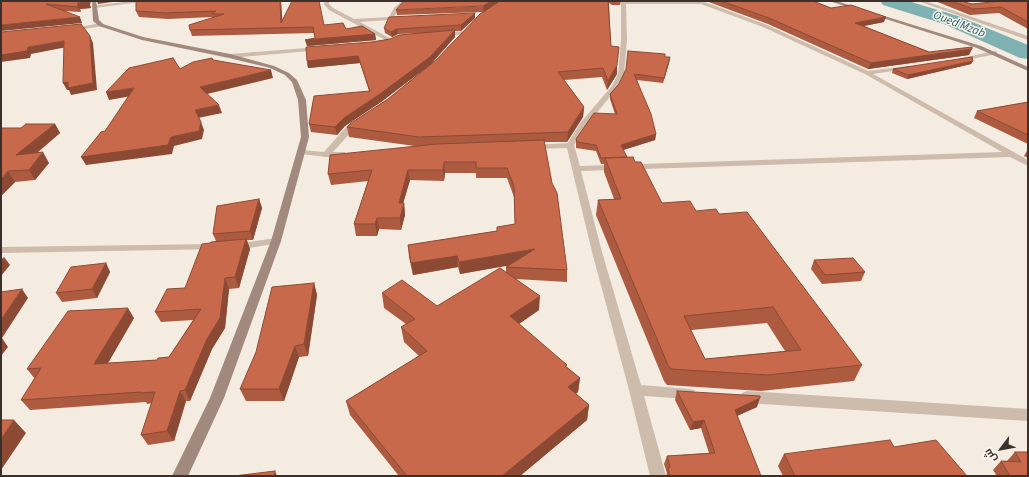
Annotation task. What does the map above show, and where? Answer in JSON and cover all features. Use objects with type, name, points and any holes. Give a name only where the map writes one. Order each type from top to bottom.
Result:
[{"type":"main road","points":[[831,1],[880,15],[995,53],[1028,69]]},
{"type":"main road","points":[[94,4],[96,21],[101,25],[142,38],[230,56],[272,67],[287,74],[295,81],[302,100],[305,137],[276,241],[217,398],[180,476]]},
{"type":"street","points":[[94,4],[147,1]]},
{"type":"street","points":[[327,1],[327,6],[391,41]]},
{"type":"street","points":[[391,18],[396,9],[405,1]]},
{"type":"street","points":[[920,1],[1028,38]]},
{"type":"street","points":[[658,476],[636,390],[597,252],[570,145],[588,118],[615,87],[621,74],[624,40],[623,2],[698,2],[765,26],[867,73],[1028,163]]},
{"type":"street","points":[[352,21],[411,17]]},
{"type":"street","points":[[66,29],[101,25]]},
{"type":"street","points":[[435,35],[467,31],[457,42]]},
{"type":"street","points":[[380,44],[398,38]]},
{"type":"street","points":[[230,56],[326,49]]},
{"type":"street","points":[[950,60],[995,53]]},
{"type":"street","points":[[867,73],[912,66]]},
{"type":"street","points":[[326,155],[349,129],[363,120]]},
{"type":"street","points":[[524,147],[570,145]]},
{"type":"street","points":[[302,152],[326,155],[349,154]]},
{"type":"street","points":[[577,170],[1014,154]]},
{"type":"street","points":[[1,250],[234,247],[276,241]]},
{"type":"street","points":[[636,390],[699,394]]},
{"type":"street","points":[[730,396],[1028,415]]},
{"type":"building","points":[[1,1],[88,2],[78,3],[78,7],[46,4],[80,17],[1,25]]},
{"type":"building","points":[[136,1],[280,1],[281,23],[292,1],[319,1],[324,25],[343,23],[346,29],[362,26],[375,34],[305,40],[315,38],[313,27],[190,30],[189,25],[224,14],[212,14],[216,11],[165,13],[136,11]]},
{"type":"building","points":[[404,1],[491,1],[483,6],[396,10]]},
{"type":"building","points":[[500,1],[608,1],[611,46],[619,47],[617,65],[608,81],[603,68],[558,72],[584,107],[568,132],[419,137],[347,127],[388,99],[436,60],[480,14]]},
{"type":"building","points":[[721,1],[813,1],[831,8],[851,5],[886,17],[855,23],[929,52],[972,47],[972,49],[871,63],[769,18]]},
{"type":"building","points":[[951,1],[961,1],[972,4],[1001,1],[1028,1],[1028,22],[1001,7],[973,9]]},
{"type":"building","points":[[475,13],[461,25],[397,29],[391,32],[384,28],[389,17]]},
{"type":"building","points":[[81,24],[90,36],[93,83],[68,88],[68,82],[63,83],[64,41],[28,47],[27,51],[1,55],[1,32]]},
{"type":"building","points":[[455,30],[430,57],[380,94],[344,118],[335,127],[309,124],[314,96],[370,91],[358,56],[307,61],[306,47],[372,42],[390,39],[399,35]]},
{"type":"building","points":[[628,51],[665,54],[665,57],[670,57],[664,78],[634,74],[651,114],[656,134],[621,145],[627,157],[601,158],[596,145],[577,142],[576,139],[594,113],[617,114],[610,94],[619,84],[626,69]]},
{"type":"building","points":[[972,57],[973,61],[908,75],[893,69]]},
{"type":"building","points":[[173,58],[180,69],[193,62],[212,58],[213,60],[271,70],[200,87],[219,105],[195,110],[201,122],[199,131],[171,137],[168,145],[81,157],[101,132],[105,131],[134,88],[106,92],[129,68]]},
{"type":"building","points":[[1028,102],[1028,135],[977,111]]},
{"type":"building","points":[[26,124],[55,124],[16,155],[43,152],[29,170],[8,171],[1,179],[1,128],[21,128]]},
{"type":"building","points":[[544,140],[552,183],[557,193],[567,270],[506,267],[535,249],[459,262],[457,256],[411,263],[408,245],[497,231],[497,227],[515,224],[514,186],[507,168],[476,168],[476,162],[444,162],[443,170],[408,170],[399,203],[404,203],[400,218],[377,218],[375,224],[354,224],[372,170],[328,174],[330,155],[437,144]]},
{"type":"building","points":[[633,157],[635,162],[641,162],[662,203],[690,201],[696,211],[716,209],[719,214],[747,212],[862,365],[767,375],[671,369],[598,200],[621,199],[605,158]],"holes":[[[773,307],[801,350],[705,359],[684,316]]]},
{"type":"building","points":[[259,199],[250,231],[213,234],[217,206]]},
{"type":"building","points":[[246,239],[235,277],[225,278],[220,318],[207,339],[185,390],[180,391],[167,431],[141,435],[155,392],[21,400],[41,368],[27,369],[68,311],[128,308],[94,364],[157,360],[158,358],[169,357],[201,309],[155,312],[167,289],[185,288],[202,244]]},
{"type":"building","points":[[853,258],[865,272],[825,275],[814,260]]},
{"type":"building","points":[[106,263],[92,289],[56,293],[71,267]]},
{"type":"building","points":[[500,268],[540,296],[510,316],[580,378],[568,387],[589,405],[502,476],[407,476],[346,401],[427,351],[401,327],[415,319],[382,293],[402,280],[437,306]]},
{"type":"building","points":[[314,283],[304,344],[295,346],[279,389],[240,389],[256,352],[272,287]]},
{"type":"building","points":[[22,289],[1,320],[1,292]]},
{"type":"building","points":[[677,391],[760,396],[760,398],[735,410],[761,476],[670,476],[668,469],[670,467],[667,456],[715,453],[704,420],[693,422]]},
{"type":"building","points":[[1,420],[14,420],[1,439]]},
{"type":"building","points":[[890,440],[894,447],[936,440],[967,476],[795,476],[784,454]]},
{"type":"building","points":[[1015,452],[1028,452],[1028,476],[1010,476],[1001,461],[1021,462]]},
{"type":"building","points":[[275,471],[274,476],[234,476]]},
{"type":"waterway","name":"Oued Mzab","points":[[889,1],[951,20],[1028,53]]}]
